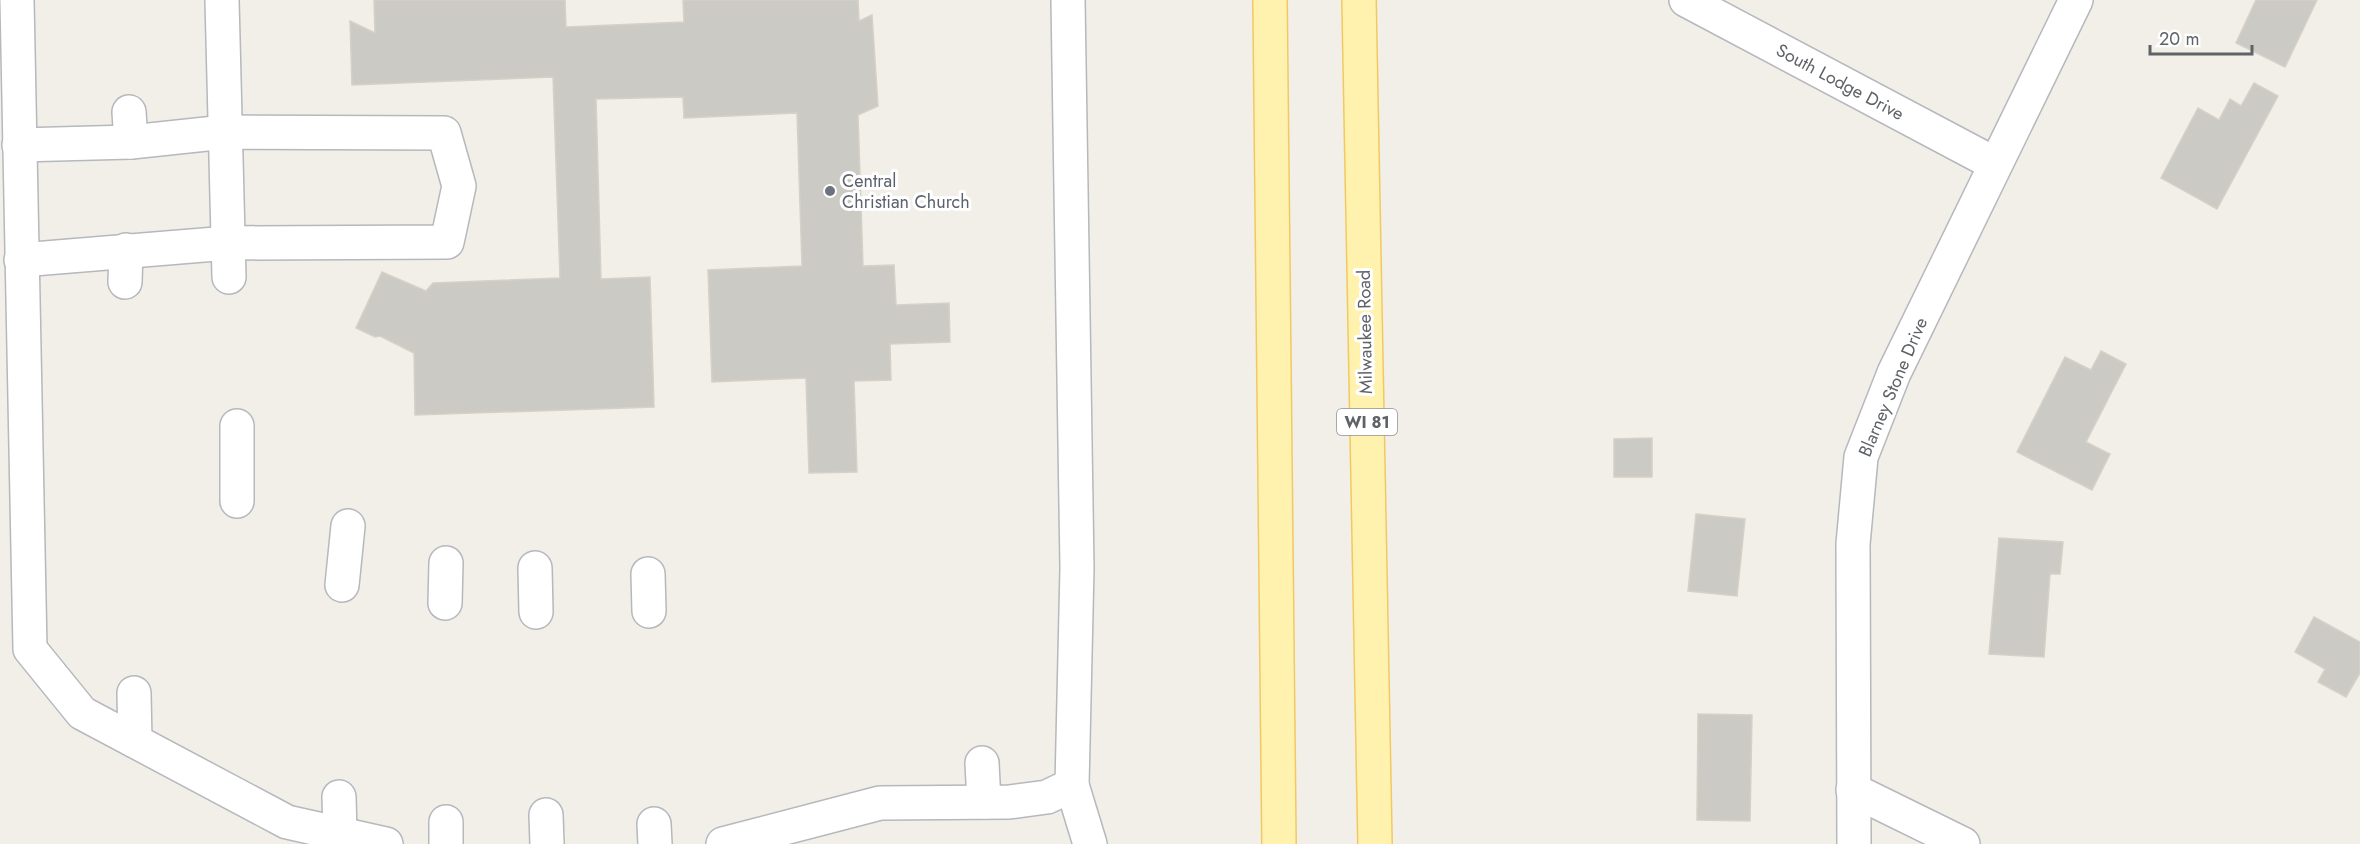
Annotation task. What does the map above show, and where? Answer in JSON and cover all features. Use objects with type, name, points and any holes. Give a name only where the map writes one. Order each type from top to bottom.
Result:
[{"type":"main road","points":[[1270,0],[1279,844]]},
{"type":"main road","name":"Milwaukee Road","points":[[1359,0],[1375,844]]},
{"type":"street","points":[[18,0],[21,260],[30,649],[82,713],[135,741],[236,784],[280,833],[340,834],[386,844]]},
{"type":"street","points":[[222,0],[229,277]]},
{"type":"street","points":[[1068,0],[1077,568],[1072,785],[1090,844]]},
{"type":"street","name":"South Lodge Drive","points":[[1686,0],[1995,164]]},
{"type":"street","name":"Blarney Stone Drive","points":[[1854,844],[1853,544],[1861,457],[1894,373],[2076,0]]},
{"type":"street","points":[[19,145],[130,127],[225,132],[444,133],[459,186],[447,243],[228,243],[125,266],[21,260]]},
{"type":"street","points":[[237,426],[237,501]]},
{"type":"street","points":[[342,585],[348,526]]},
{"type":"street","points":[[445,603],[446,563]]},
{"type":"street","points":[[535,568],[536,612]]},
{"type":"street","points":[[648,574],[649,611]]},
{"type":"street","points":[[134,693],[135,741]]},
{"type":"street","points":[[982,763],[984,802]]},
{"type":"street","points":[[723,844],[880,803],[984,802],[1047,797],[1072,785]]},
{"type":"street","points":[[1853,790],[1963,844]]},
{"type":"street","points":[[339,797],[340,834]]},
{"type":"building","name":"Central Christian Church","points":[[374,0],[565,0],[566,27],[684,22],[683,0],[858,0],[859,21],[872,15],[878,106],[858,115],[863,266],[894,265],[896,305],[949,303],[950,342],[890,344],[891,380],[854,381],[857,472],[809,473],[806,378],[712,382],[708,270],[802,266],[797,113],[684,118],[683,97],[596,99],[601,279],[650,277],[654,407],[415,415],[414,353],[380,336],[375,337],[356,328],[382,272],[426,291],[433,283],[560,278],[553,77],[352,85],[350,21],[375,33]]},
{"type":"building","points":[[2256,0],[2317,0],[2285,67],[2236,43]]},
{"type":"building","points":[[2254,83],[2278,96],[2217,209],[2161,178],[2198,108],[2219,120],[2230,99],[2241,106]]},
{"type":"building","points":[[2101,351],[2126,364],[2086,442],[2110,454],[2092,490],[2017,452],[2065,357],[2091,370]]},
{"type":"building","points":[[1652,438],[1652,477],[1614,477],[1614,439]]},
{"type":"building","points":[[1696,514],[1745,519],[1737,596],[1688,591]]},
{"type":"building","points":[[1999,538],[2063,542],[2060,574],[2050,574],[2044,657],[1989,654]]},
{"type":"building","points":[[2314,617],[2360,642],[2360,673],[2346,697],[2318,682],[2325,669],[2295,652]]},
{"type":"building","points":[[1698,714],[1752,715],[1750,821],[1697,820]]},
{"type":"place","name":"Central Christian Church","points":[[830,191]]}]
